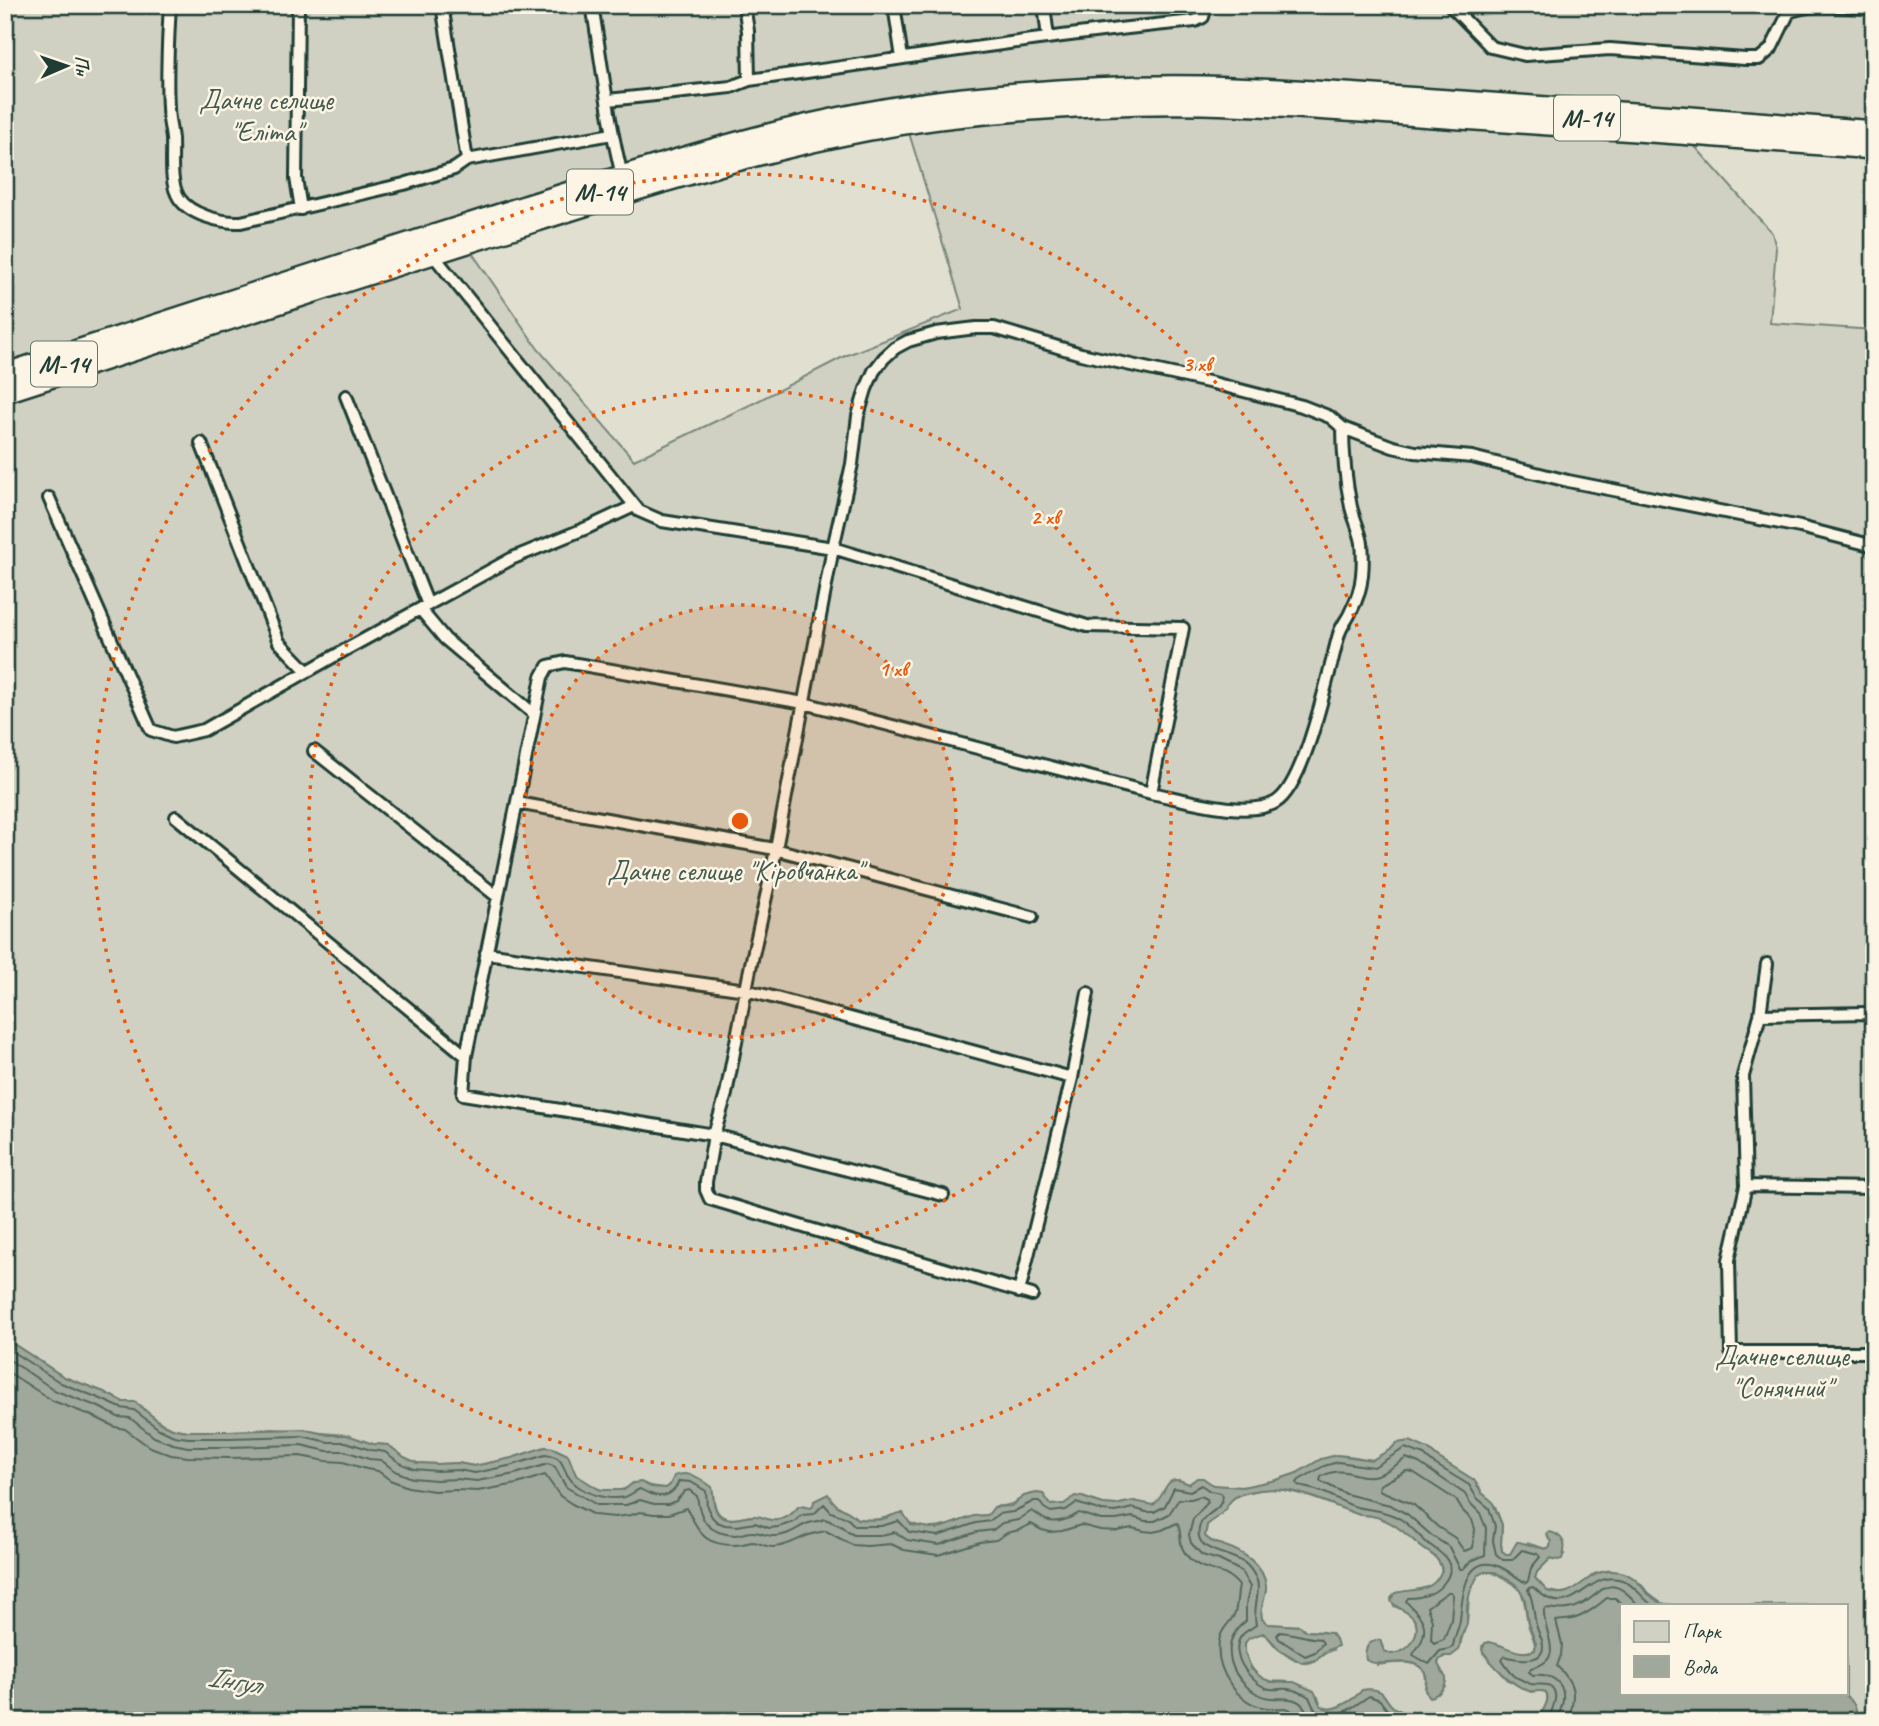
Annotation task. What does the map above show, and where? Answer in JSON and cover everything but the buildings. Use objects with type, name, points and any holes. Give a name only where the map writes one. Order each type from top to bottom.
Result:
[{"type":"highway","name":"М-14","points":[[5,383],[261,298],[624,185],[775,142],[920,113],[964,107],[1139,95],[1202,94],[1692,125],[1874,140]]},
{"type":"lane","points":[[170,5],[167,107],[177,195],[194,211],[215,220],[242,222],[404,184],[454,169],[467,160],[612,134]]},
{"type":"lane","points":[[298,5],[296,178],[301,209]]},
{"type":"lane","points":[[442,5],[467,160]]},
{"type":"lane","points":[[592,5],[612,134],[624,185]]},
{"type":"lane","points":[[744,5],[748,31],[749,80]]},
{"type":"lane","points":[[894,5],[902,58]]},
{"type":"lane","points":[[1044,5],[1048,38]]},
{"type":"lane","points":[[608,100],[730,87],[749,80],[902,58],[1195,21],[1203,17],[1206,5]]},
{"type":"lane","points":[[1450,5],[1491,47],[1525,55],[1610,49],[1745,59],[1759,59],[1771,49],[1789,12],[1799,8],[1874,8]]},
{"type":"lane","points":[[426,246],[639,511],[662,521],[833,548],[1087,626],[1183,628],[1151,793]]},
{"type":"lane","points":[[1032,1295],[710,1199],[706,1190],[714,1135],[726,1094],[833,548],[852,464],[858,416],[874,371],[895,348],[908,341],[936,333],[994,328],[1081,354],[1302,406],[1330,417],[1343,428],[1404,449],[1481,458],[1568,481],[1800,527],[1874,546]]},
{"type":"lane","points":[[346,396],[424,607],[445,639],[534,714]]},
{"type":"lane","points":[[943,1195],[714,1135],[463,1094],[466,1056],[542,677],[548,666],[565,662],[804,703],[1151,793],[1239,809],[1276,803],[1292,784],[1312,733],[1340,631],[1355,602],[1362,575],[1362,542],[1351,507],[1343,428]]},
{"type":"lane","points":[[201,443],[279,642],[307,671]]},
{"type":"lane","points":[[49,498],[151,730],[173,737],[204,730],[513,558],[634,506]]},
{"type":"lane","points":[[314,751],[498,897]]},
{"type":"lane","points":[[517,803],[775,849],[1032,917]]},
{"type":"lane","points":[[176,817],[466,1056]]},
{"type":"lane","points":[[486,953],[746,990],[1072,1078]]},
{"type":"lane","points":[[1767,964],[1760,1015],[1743,1076],[1746,1186],[1730,1260],[1731,1352],[1874,1352]]},
{"type":"lane","points":[[1019,1292],[1072,1078],[1088,993]]},
{"type":"lane","points":[[1760,1015],[1869,1013],[1874,1017]]},
{"type":"lane","points":[[1746,1186],[1874,1188]]},
{"type":"shaded area","points":[[906,123],[963,309],[845,356],[634,460],[538,349],[466,244]]},
{"type":"shaded area","points":[[1684,134],[1874,150],[1874,330],[1770,323],[1776,248]]},
{"type":"green space","name":"Дачне селище \"Еліта\"","points":[[5,5],[1874,5],[1874,130],[964,97],[5,373]]},
{"type":"green space","points":[[1083,105],[1684,134],[1772,233],[1776,248],[1770,323],[1874,330],[1874,1721],[1855,1721],[1857,1713],[1845,1694],[1848,1694],[1848,1604],[1666,1604],[1649,1594],[1640,1583],[1610,1570],[1594,1574],[1581,1586],[1566,1594],[1547,1591],[1535,1578],[1537,1572],[1551,1558],[1555,1560],[1564,1554],[1548,1537],[1551,1542],[1546,1549],[1527,1543],[1510,1554],[1502,1551],[1502,1525],[1495,1506],[1479,1486],[1428,1449],[1397,1443],[1372,1460],[1334,1456],[1320,1460],[1286,1478],[1247,1486],[1216,1486],[1200,1479],[1189,1484],[1179,1480],[1153,1506],[1134,1501],[1115,1505],[1103,1504],[1082,1497],[1064,1504],[1051,1505],[1043,1494],[1036,1493],[1010,1504],[996,1506],[988,1515],[974,1516],[932,1528],[915,1525],[893,1515],[863,1520],[813,1506],[809,1509],[803,1505],[790,1516],[777,1521],[751,1516],[733,1519],[722,1516],[716,1509],[713,1492],[670,1485],[662,1488],[633,1483],[627,1488],[613,1491],[589,1485],[577,1476],[567,1455],[553,1448],[545,1447],[474,1466],[458,1463],[417,1463],[388,1445],[373,1444],[347,1435],[273,1429],[175,1429],[163,1424],[140,1405],[123,1402],[64,1377],[5,1336],[5,392],[466,244],[538,349],[634,460],[845,356],[963,309],[906,123]]},
{"type":"green space","points":[[1270,1488],[1305,1495],[1360,1515],[1385,1520],[1436,1558],[1442,1570],[1434,1583],[1423,1589],[1396,1593],[1391,1598],[1394,1606],[1413,1618],[1417,1632],[1410,1645],[1397,1653],[1384,1651],[1380,1640],[1377,1665],[1418,1665],[1426,1677],[1425,1687],[1438,1694],[1445,1686],[1439,1660],[1460,1647],[1474,1579],[1479,1574],[1490,1572],[1515,1585],[1524,1601],[1535,1650],[1517,1652],[1489,1642],[1482,1646],[1483,1653],[1508,1680],[1531,1692],[1546,1692],[1547,1701],[1541,1716],[1544,1721],[1417,1721],[1391,1706],[1382,1693],[1371,1690],[1362,1690],[1344,1704],[1326,1709],[1321,1706],[1318,1697],[1300,1685],[1270,1681],[1256,1674],[1245,1653],[1247,1640],[1252,1636],[1265,1635],[1281,1651],[1304,1663],[1312,1662],[1333,1650],[1324,1632],[1306,1631],[1300,1626],[1268,1624],[1262,1619],[1266,1592],[1223,1545],[1209,1541],[1205,1536],[1207,1525],[1234,1498],[1240,1494]]},
{"type":"water","name":"Інгул","points":[[5,1336],[64,1377],[123,1402],[135,1402],[162,1424],[175,1429],[302,1429],[329,1435],[347,1435],[373,1444],[388,1445],[417,1463],[458,1463],[474,1466],[545,1447],[553,1448],[568,1455],[576,1475],[600,1490],[624,1490],[633,1483],[641,1482],[651,1487],[666,1488],[674,1476],[694,1476],[712,1487],[716,1511],[726,1519],[756,1516],[771,1520],[781,1519],[799,1506],[811,1508],[814,1501],[828,1494],[835,1504],[857,1519],[879,1520],[903,1513],[911,1525],[937,1529],[974,1516],[988,1515],[994,1507],[1011,1506],[1024,1496],[1037,1493],[1043,1494],[1051,1505],[1064,1504],[1075,1496],[1103,1504],[1115,1505],[1134,1501],[1153,1505],[1173,1481],[1189,1484],[1197,1478],[1203,1478],[1213,1485],[1242,1487],[1297,1473],[1321,1459],[1337,1455],[1372,1460],[1397,1443],[1410,1441],[1428,1449],[1474,1480],[1482,1493],[1492,1501],[1502,1525],[1501,1544],[1502,1551],[1506,1554],[1510,1554],[1517,1542],[1545,1549],[1550,1547],[1547,1533],[1550,1532],[1562,1539],[1562,1559],[1551,1558],[1537,1572],[1535,1578],[1547,1591],[1566,1592],[1603,1572],[1622,1572],[1663,1604],[1620,1604],[1620,1694],[1845,1694],[1856,1710],[1855,1721],[1544,1721],[1541,1714],[1547,1700],[1546,1692],[1522,1688],[1496,1667],[1482,1650],[1485,1643],[1489,1642],[1517,1651],[1535,1650],[1536,1643],[1528,1623],[1523,1595],[1515,1584],[1494,1572],[1478,1575],[1470,1592],[1467,1624],[1459,1650],[1439,1660],[1438,1664],[1446,1681],[1439,1692],[1430,1697],[1425,1691],[1427,1682],[1421,1667],[1407,1662],[1373,1663],[1366,1660],[1366,1652],[1369,1644],[1380,1640],[1384,1651],[1391,1654],[1401,1652],[1410,1645],[1415,1637],[1416,1622],[1411,1615],[1391,1601],[1395,1593],[1423,1589],[1434,1583],[1442,1570],[1439,1561],[1385,1520],[1360,1515],[1292,1491],[1264,1490],[1236,1497],[1207,1525],[1205,1536],[1245,1556],[1257,1566],[1266,1586],[1261,1614],[1268,1624],[1300,1626],[1306,1631],[1331,1633],[1338,1646],[1325,1651],[1316,1660],[1302,1663],[1279,1649],[1263,1633],[1249,1638],[1245,1643],[1251,1669],[1271,1682],[1294,1682],[1314,1691],[1319,1703],[1326,1708],[1344,1704],[1362,1690],[1376,1690],[1384,1695],[1392,1706],[1417,1721],[5,1721]]},
{"type":"park label","name":"Дачне селище \"Кіровчанка\"","points":[[735,870]]},
{"type":"park label","name":"Дачне селище \"Сонячний\"","points":[[1782,1371]]}]
